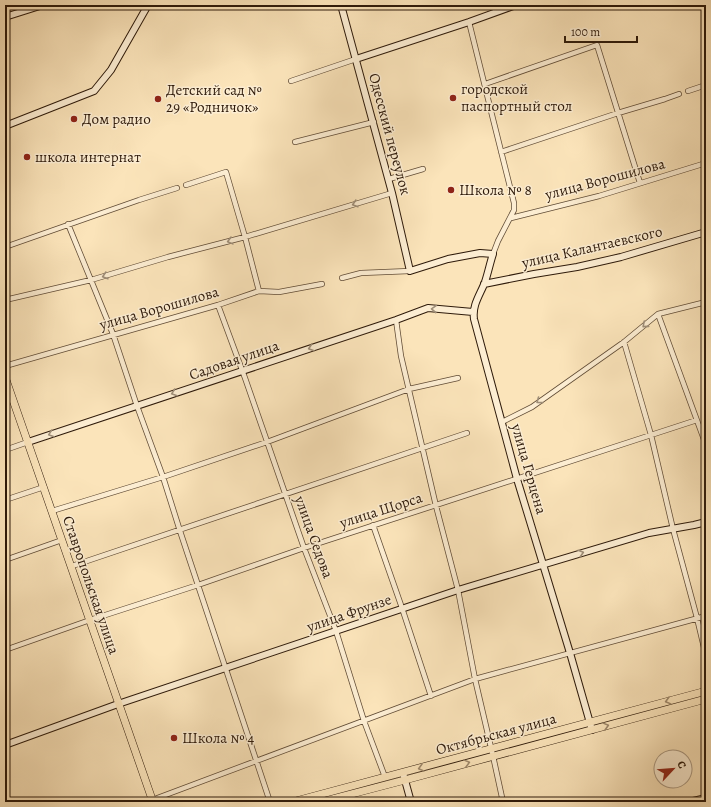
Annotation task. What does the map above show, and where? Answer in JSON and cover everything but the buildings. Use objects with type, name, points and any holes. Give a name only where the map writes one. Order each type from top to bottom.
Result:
[{"type":"main road","name":"Ставропольская улица","points":[[5,377],[8,399],[28,442],[152,801]]},
{"type":"main road","name":"Октябрьская улица","points":[[292,802],[385,777],[404,776],[493,756],[706,691]]},
{"type":"main road","name":"Октябрьская улица","points":[[321,802],[491,748],[591,726],[706,698]]},
{"type":"street","points":[[5,7],[13,5]]},
{"type":"street","points":[[5,17],[43,5]]},
{"type":"street","points":[[5,126],[94,91],[111,70],[148,5]]},
{"type":"street","name":"Одесский переулок","points":[[341,5],[389,179],[410,271]]},
{"type":"street","points":[[290,81],[516,5]]},
{"type":"street","points":[[469,22],[514,203],[514,210],[511,218],[503,229],[473,312]]},
{"type":"street","points":[[485,84],[597,46],[640,184]]},
{"type":"street","points":[[688,91],[706,85]]},
{"type":"street","points":[[501,152],[679,94]]},
{"type":"street","points":[[295,142],[374,122]]},
{"type":"street","name":"улица Ворошилова","points":[[511,218],[599,196],[706,163]]},
{"type":"street","points":[[389,179],[424,169]]},
{"type":"street","points":[[186,185],[226,172],[259,291]]},
{"type":"street","points":[[5,247],[68,224],[177,188]]},
{"type":"street","points":[[5,300],[92,280],[168,257],[245,237],[392,193]]},
{"type":"street","points":[[68,224],[113,334],[163,477],[270,802]]},
{"type":"street","name":"улица Калантаевского","points":[[484,284],[577,267],[621,257],[706,232]]},
{"type":"street","points":[[342,278],[361,273],[410,271],[448,259],[480,253],[493,254]]},
{"type":"street","name":"улица Ворошилова","points":[[5,366],[218,305],[259,291],[279,292],[322,284]]},
{"type":"street","points":[[502,422],[532,407],[624,342],[658,314],[706,302]]},
{"type":"street","name":"улица Седова","points":[[218,305],[304,548],[336,631],[364,721],[385,777]]},
{"type":"street","name":"Садовая улица","points":[[5,450],[428,308],[473,312]]},
{"type":"street","name":"улица Герцена","points":[[473,312],[477,332],[517,479],[591,726]]},
{"type":"street","points":[[658,314],[706,445]]},
{"type":"street","points":[[396,320],[401,356],[408,389],[458,590],[475,679],[503,802]]},
{"type":"street","points":[[624,342],[651,436],[673,529],[706,656]]},
{"type":"street","points":[[52,511],[163,477],[267,442],[408,389],[458,378]]},
{"type":"street","name":"улица Щорса","points":[[5,650],[373,525],[436,506],[697,420]]},
{"type":"street","points":[[72,566],[180,531],[467,433]]},
{"type":"street","points":[[5,500],[44,487]]},
{"type":"street","name":"улица Фрунзе","points":[[5,745],[118,704],[458,590],[649,533],[706,522]]},
{"type":"street","points":[[373,525],[431,696]]},
{"type":"street","points":[[5,560],[62,540]]},
{"type":"street","points":[[152,801],[475,679],[706,616]]},
{"type":"street","points":[[404,776],[411,802]]},
{"type":"street","points":[[689,802],[706,798]]},
{"type":"place","name":"городской паспортный стол","points":[[453,98]]},
{"type":"place","name":"Детский сад № 29 «Родничок»","points":[[158,99]]},
{"type":"place","name":"Дом радио","points":[[74,119]]},
{"type":"place","name":"школа интернат","points":[[27,157]]},
{"type":"place","name":"Школа № 8","points":[[451,190]]},
{"type":"place","name":"Школа № 4","points":[[174,738]]}]
